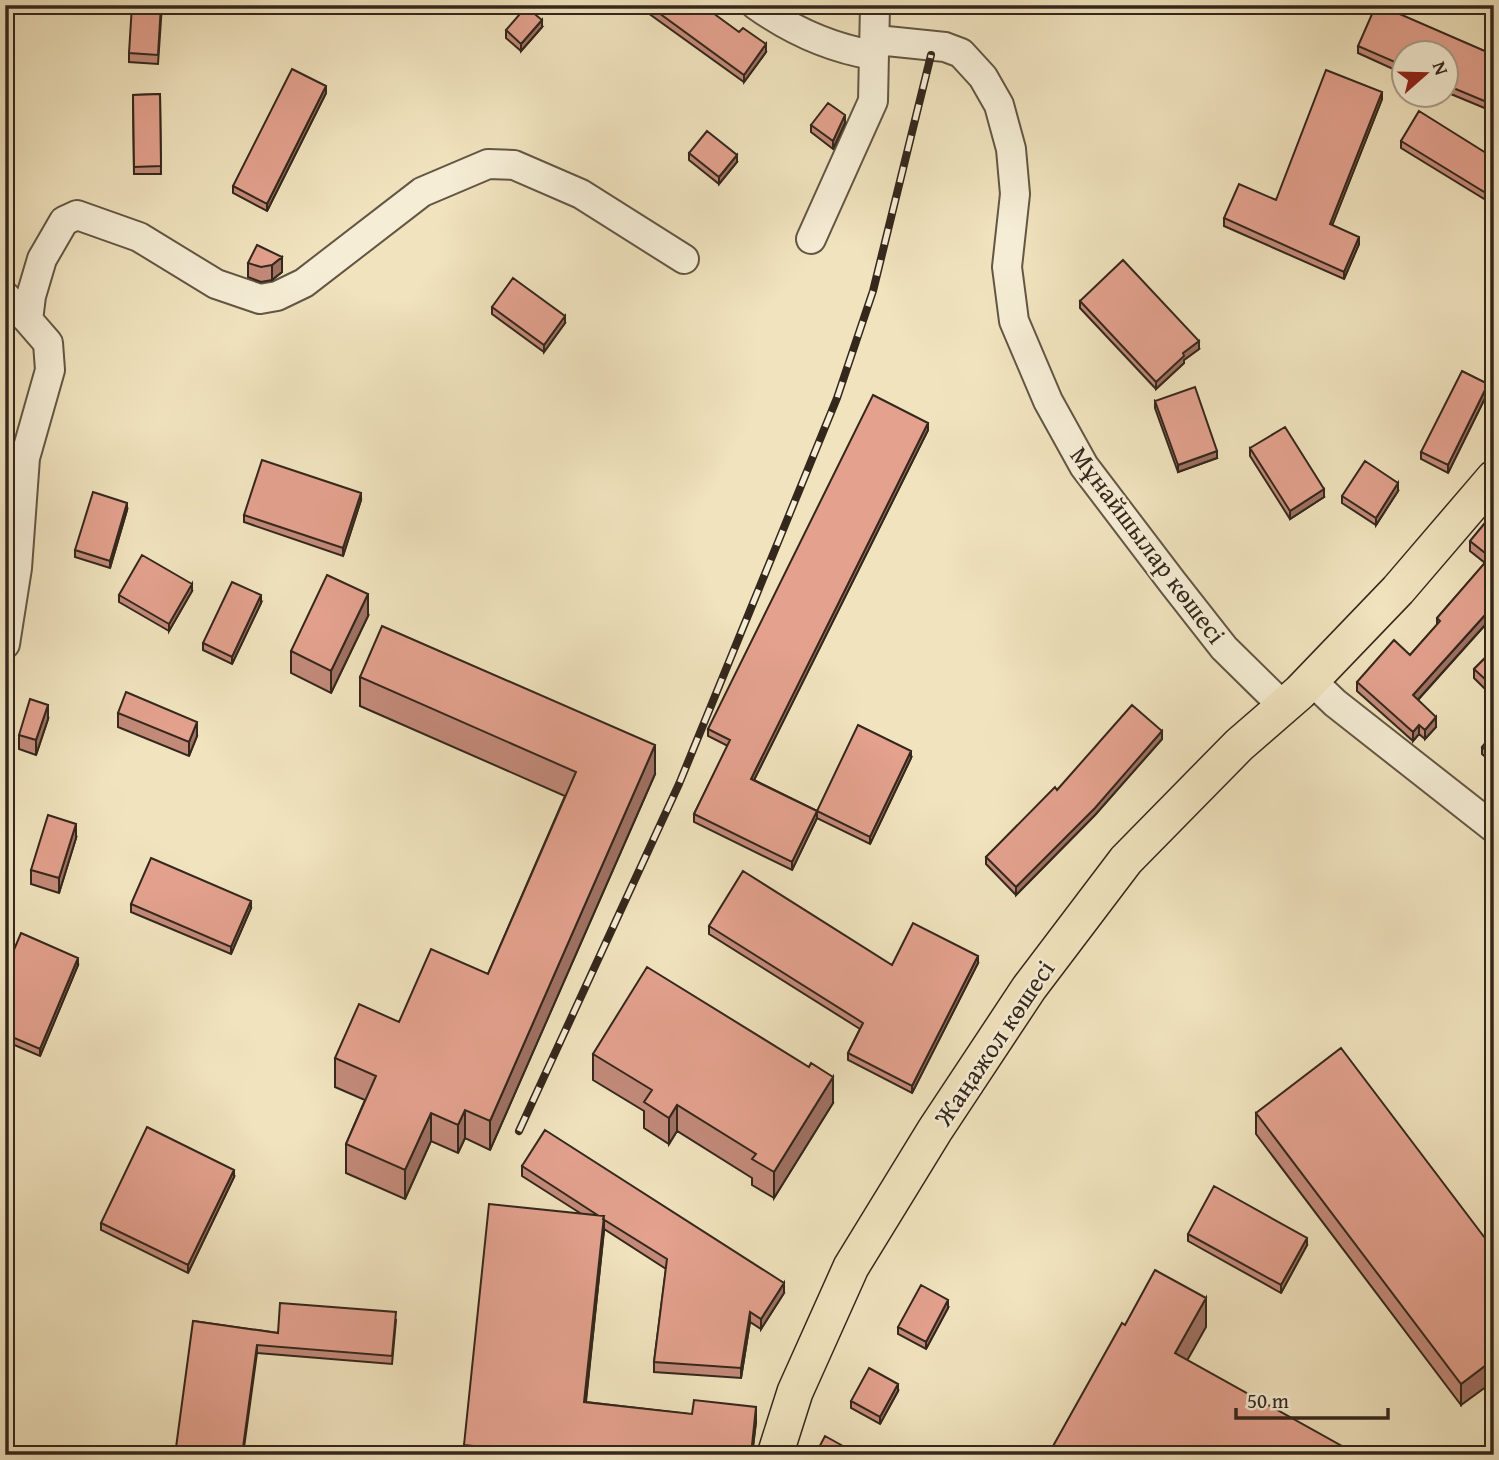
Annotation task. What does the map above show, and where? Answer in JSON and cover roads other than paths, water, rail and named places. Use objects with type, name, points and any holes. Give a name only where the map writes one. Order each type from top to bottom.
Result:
[{"type":"main road","name":"Жаңажол көшесі","points":[[775,1455],[795,1392],[851,1267],[935,1130],[1028,988],[1126,860],[1239,745],[1298,693],[1398,590],[1494,478]]},
{"type":"street","name":"Мұнайшылар көшесі","points":[[756,5],[810,36],[846,51],[945,47],[961,53],[983,77],[999,105],[1011,149],[1015,194],[1007,267],[1014,321],[1048,401],[1084,466],[1224,648],[1298,693],[1335,703],[1494,828]]},
{"type":"street","points":[[811,239],[873,101],[875,5]]},
{"type":"street","points":[[5,644],[17,568],[25,458],[50,370],[48,343],[21,304],[64,221],[77,215],[139,237],[216,284],[241,295],[260,299],[277,296],[304,283],[328,267],[369,230],[422,192],[488,164],[514,165],[581,194],[684,259]]},
{"type":"railway","points":[[519,1131],[679,784],[837,398],[873,291],[931,55]]}]
